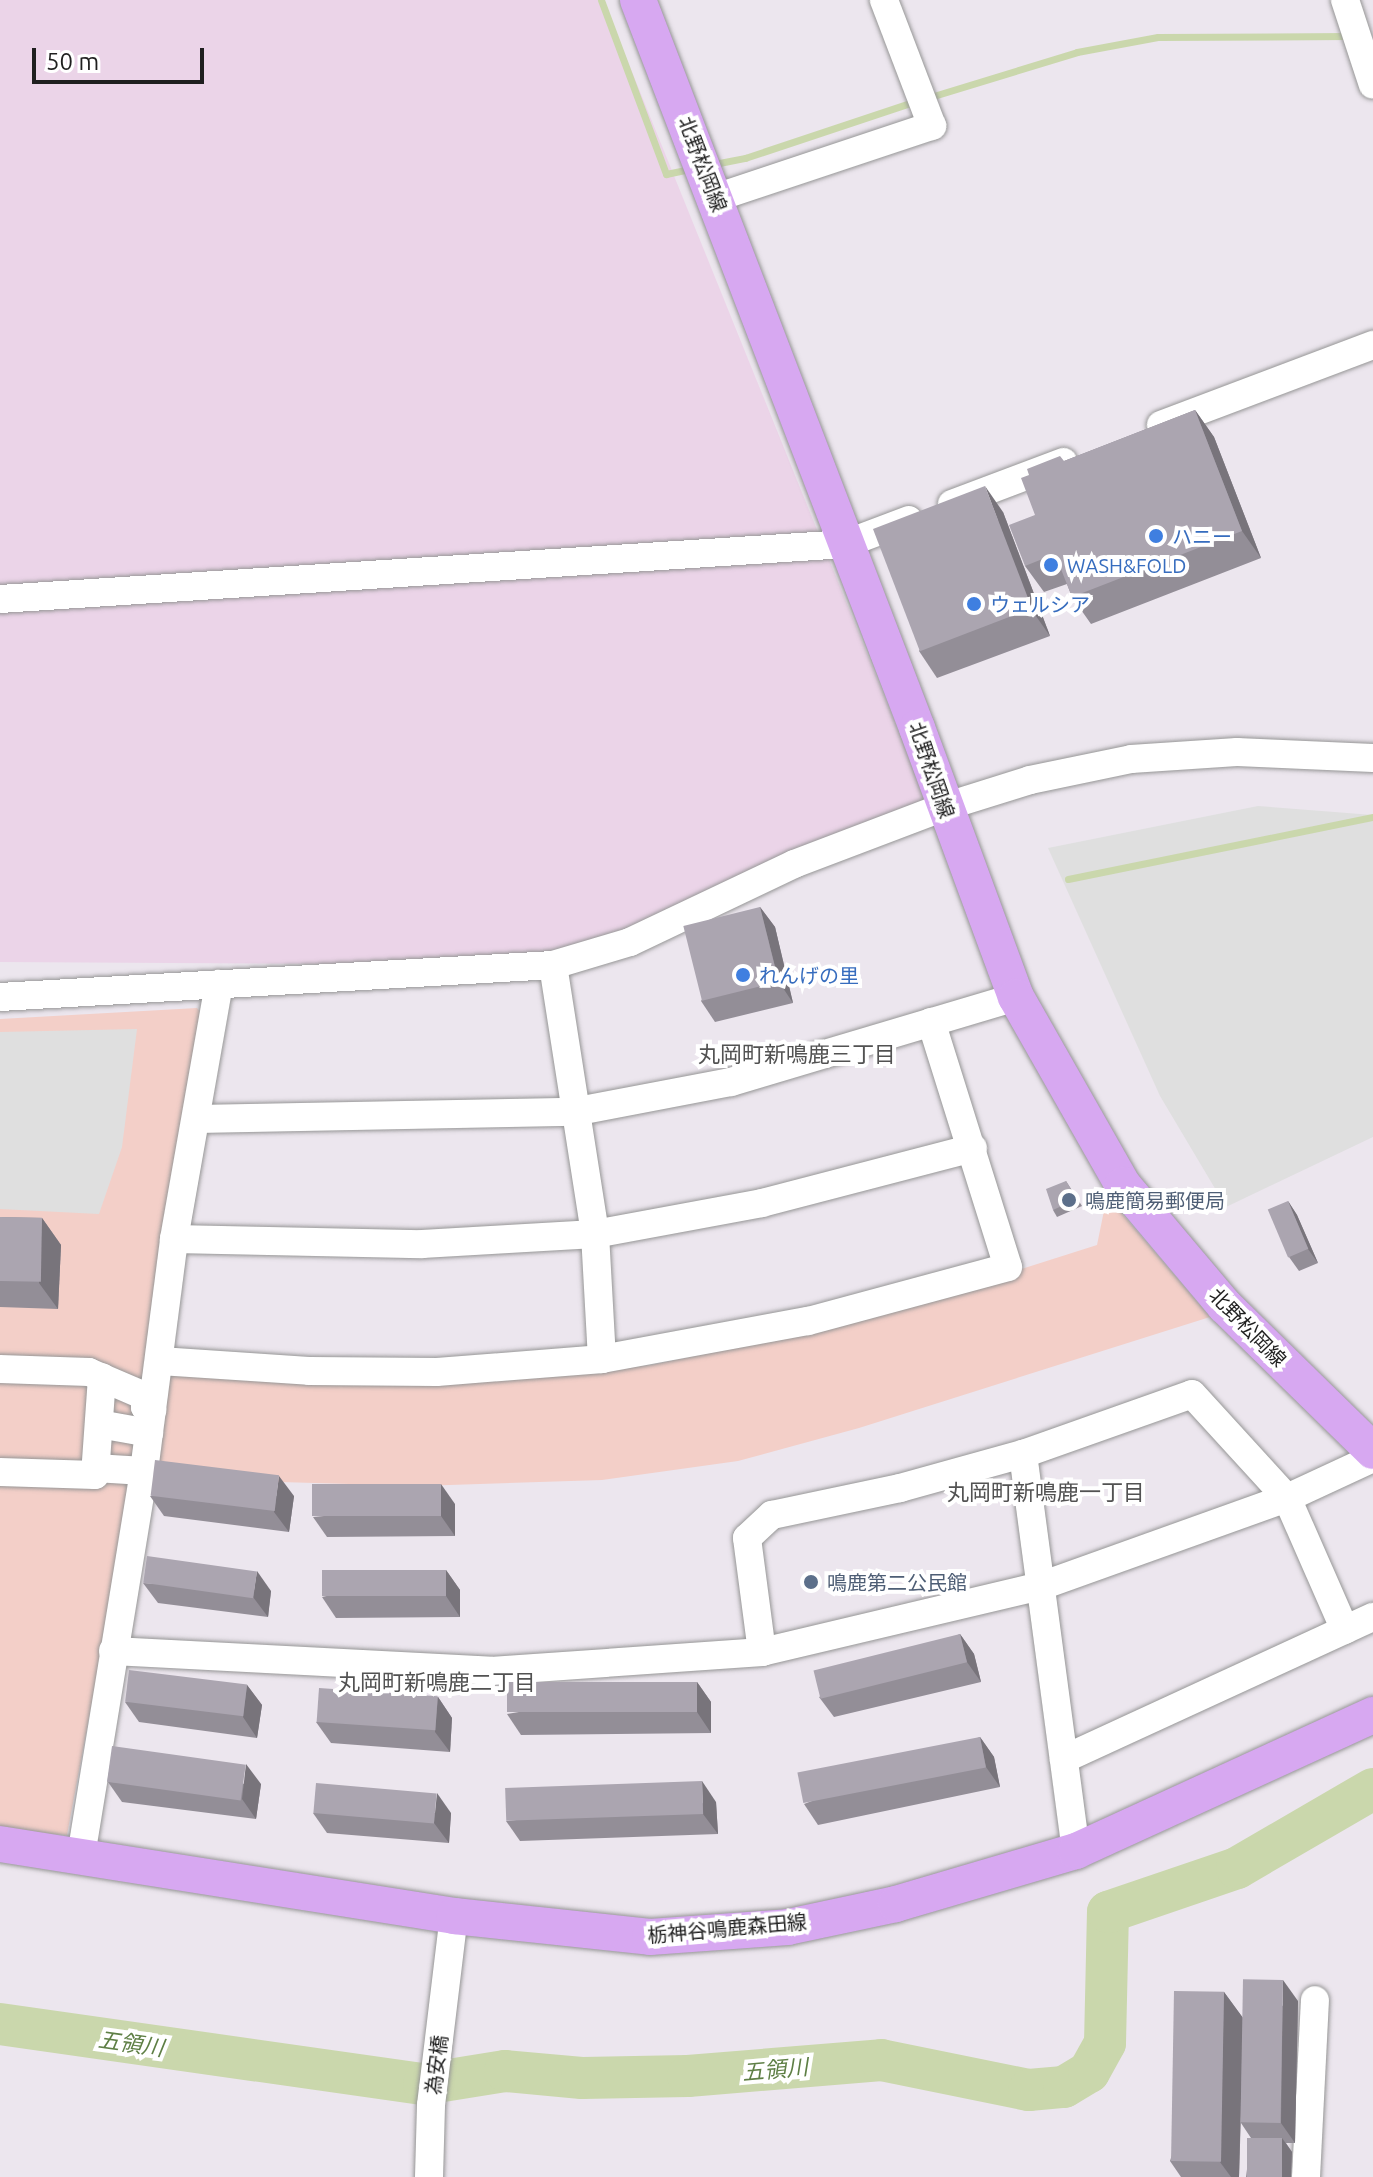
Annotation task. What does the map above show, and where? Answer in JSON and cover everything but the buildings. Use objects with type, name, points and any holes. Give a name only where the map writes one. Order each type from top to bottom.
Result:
[{"type":"main road","name":"北野松岡線","points":[[638,0],[917,728],[1016,997],[1123,1185],[1225,1306],[1373,1451]]},
{"type":"main road","name":"栃神谷鳴鹿森田線","points":[[0,1844],[454,1916],[650,1937],[788,1927],[896,1904],[1076,1851],[1373,1715]]},
{"type":"street","points":[[1345,0],[1373,85]]},
{"type":"street","points":[[715,198],[932,126],[891,3]]},
{"type":"street","points":[[1139,433],[1373,345]]},
{"type":"street","points":[[0,599],[845,544],[1095,450]]},
{"type":"street","points":[[0,997],[553,965],[630,942],[794,864],[944,807],[1030,780],[1131,759],[1237,752],[1373,758]]},
{"type":"street","points":[[553,965],[573,1112],[595,1234],[602,1359]]},
{"type":"street","points":[[81,1856],[144,1471],[174,1239],[198,1119],[219,984]]},
{"type":"street","points":[[198,1119],[573,1112],[731,1082],[1016,997]]},
{"type":"street","points":[[160,1361],[309,1371],[437,1372],[602,1359],[808,1321],[1008,1267],[931,1022]]},
{"type":"street","points":[[174,1239],[422,1244],[595,1234],[762,1203],[973,1148]]},
{"type":"street","points":[[0,1369],[89,1372],[145,1396],[145,1407],[151,1422]]},
{"type":"street","points":[[0,1472],[95,1475],[102,1377]]},
{"type":"street","points":[[762,1652],[747,1538],[772,1515],[900,1488],[1023,1454],[1192,1394],[1287,1498],[1345,1630]]},
{"type":"street","points":[[99,1424],[151,1422]]},
{"type":"street","points":[[1023,1454],[1076,1851]]},
{"type":"street","points":[[113,1651],[491,1671],[762,1652],[1041,1586],[1287,1498],[1373,1458]]},
{"type":"street","points":[[95,1468],[144,1471]]},
{"type":"street","points":[[1064,1759],[1373,1617]]},
{"type":"street","name":"為安橋","points":[[429,2177],[431,2105],[454,1916]]},
{"type":"street","points":[[1306,2177],[1315,2000]]},
{"type":"shaded area","points":[[0,0],[603,0],[927,802],[553,965],[0,962]]},
{"type":"shaded area","points":[[1258,806],[1373,815],[1373,1137],[1226,1207],[1160,1096],[1048,848]]},
{"type":"shaded area","points":[[197,1008],[204,1017],[153,1374],[562,1374],[651,1365],[790,1336],[909,1305],[1097,1245],[1107,1196],[1210,1317],[859,1428],[738,1461],[602,1480],[419,1486],[134,1478],[67,1835],[0,1830],[0,1019]]},
{"type":"shaded area","points":[[137,1029],[122,1147],[99,1214],[0,1209],[0,1032]]},
{"type":"waterway","points":[[601,0],[666,174],[690,169]]},
{"type":"waterway","points":[[927,98],[1077,52],[1158,37],[1351,36]]},
{"type":"waterway","points":[[714,164],[745,158],[916,101]]},
{"type":"waterway","points":[[1068,879],[1373,817]]},
{"type":"waterway","name":"五領川","points":[[0,2024],[424,2084],[505,2071],[582,2078],[688,2076],[881,2060],[1029,2090],[1064,2087],[1089,2072],[1105,2043],[1108,1912],[1237,1868],[1373,1789]]},
{"type":"place","name":"ハニー","points":[[1156,536]]},
{"type":"place","name":"WASH&FOLD","points":[[1051,565]]},
{"type":"place","name":"ウェルシア","points":[[974,604]]},
{"type":"place","name":"れんげの里","points":[[743,975]]},
{"type":"place","name":"鳴鹿簡易郵便局","points":[[1069,1200]]},
{"type":"place","name":"鳴鹿第二公民館","points":[[811,1582]]},
{"type":"district","name":"丸岡町新鳴鹿三丁目","points":[[797,1054]]},
{"type":"district","name":"丸岡町新鳴鹿一丁目","points":[[1046,1492]]},
{"type":"district","name":"丸岡町新鳴鹿二丁目","points":[[437,1682]]}]
